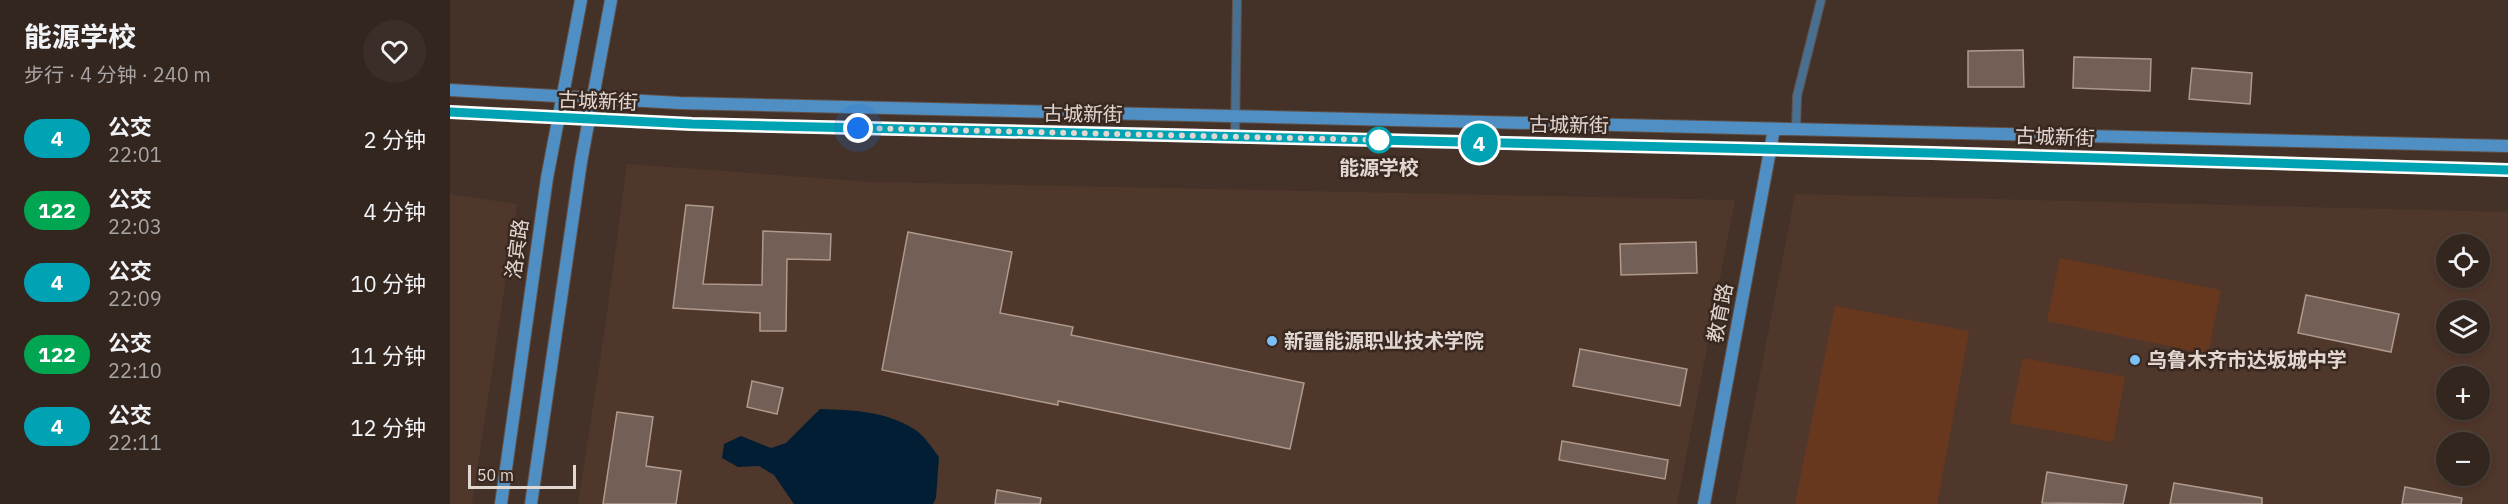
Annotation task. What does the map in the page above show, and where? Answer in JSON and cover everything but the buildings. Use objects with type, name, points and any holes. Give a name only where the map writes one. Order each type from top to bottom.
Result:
[{"type":"main road","name":"洛宾路","points":[[501,504],[547,178],[581,0]]},
{"type":"main road","points":[[531,504],[589,120],[611,0]]},
{"type":"main road","name":"古城新街","points":[[450,90],[680,103],[2508,146]]},
{"type":"main road","name":"古城新街","points":[[450,112],[589,120],[2508,170]]},
{"type":"main road","name":"教育路","points":[[1704,504],[1774,129]]},
{"type":"lane","points":[[1235,137],[1237,0]]},
{"type":"lane","points":[[1796,129],[1797,96],[1821,0]]},
{"type":"shaded area","name":"新疆能源职业技术学院","points":[[627,164],[871,182],[1735,200],[1677,504],[578,504]]},
{"type":"shaded area","points":[[450,194],[517,204],[472,504],[450,504]]},
{"type":"shaded area","name":"乌鲁木齐市达坂城中学","points":[[1795,194],[2508,212],[2508,504],[1735,504]]},
{"type":"shaded area","points":[[2060,258],[2221,290],[2208,354],[2047,321]]},
{"type":"shaded area","points":[[1835,306],[1969,331],[1937,504],[1795,504]]},
{"type":"shaded area","points":[[2023,358],[2125,377],[2113,442],[2010,423]]},
{"type":"water","points":[[820,409],[880,415],[892,418],[918,432],[939,457],[936,498],[933,504],[794,504],[774,475],[759,466],[738,467],[722,458],[724,444],[741,436],[771,448],[786,443]]},
{"type":"bus line","name":"4","points":[[450,112],[692,124],[1932,153],[2508,170]]},
{"type":"place","name":"能源学校","points":[[1379,140]]},
{"type":"place","name":"新疆能源职业技术学院","points":[[1272,341]]},
{"type":"place","name":"乌鲁木齐市达坂城中学","points":[[2135,360]]},
{"type":"route","points":[[858,128],[1379,140]]}]
